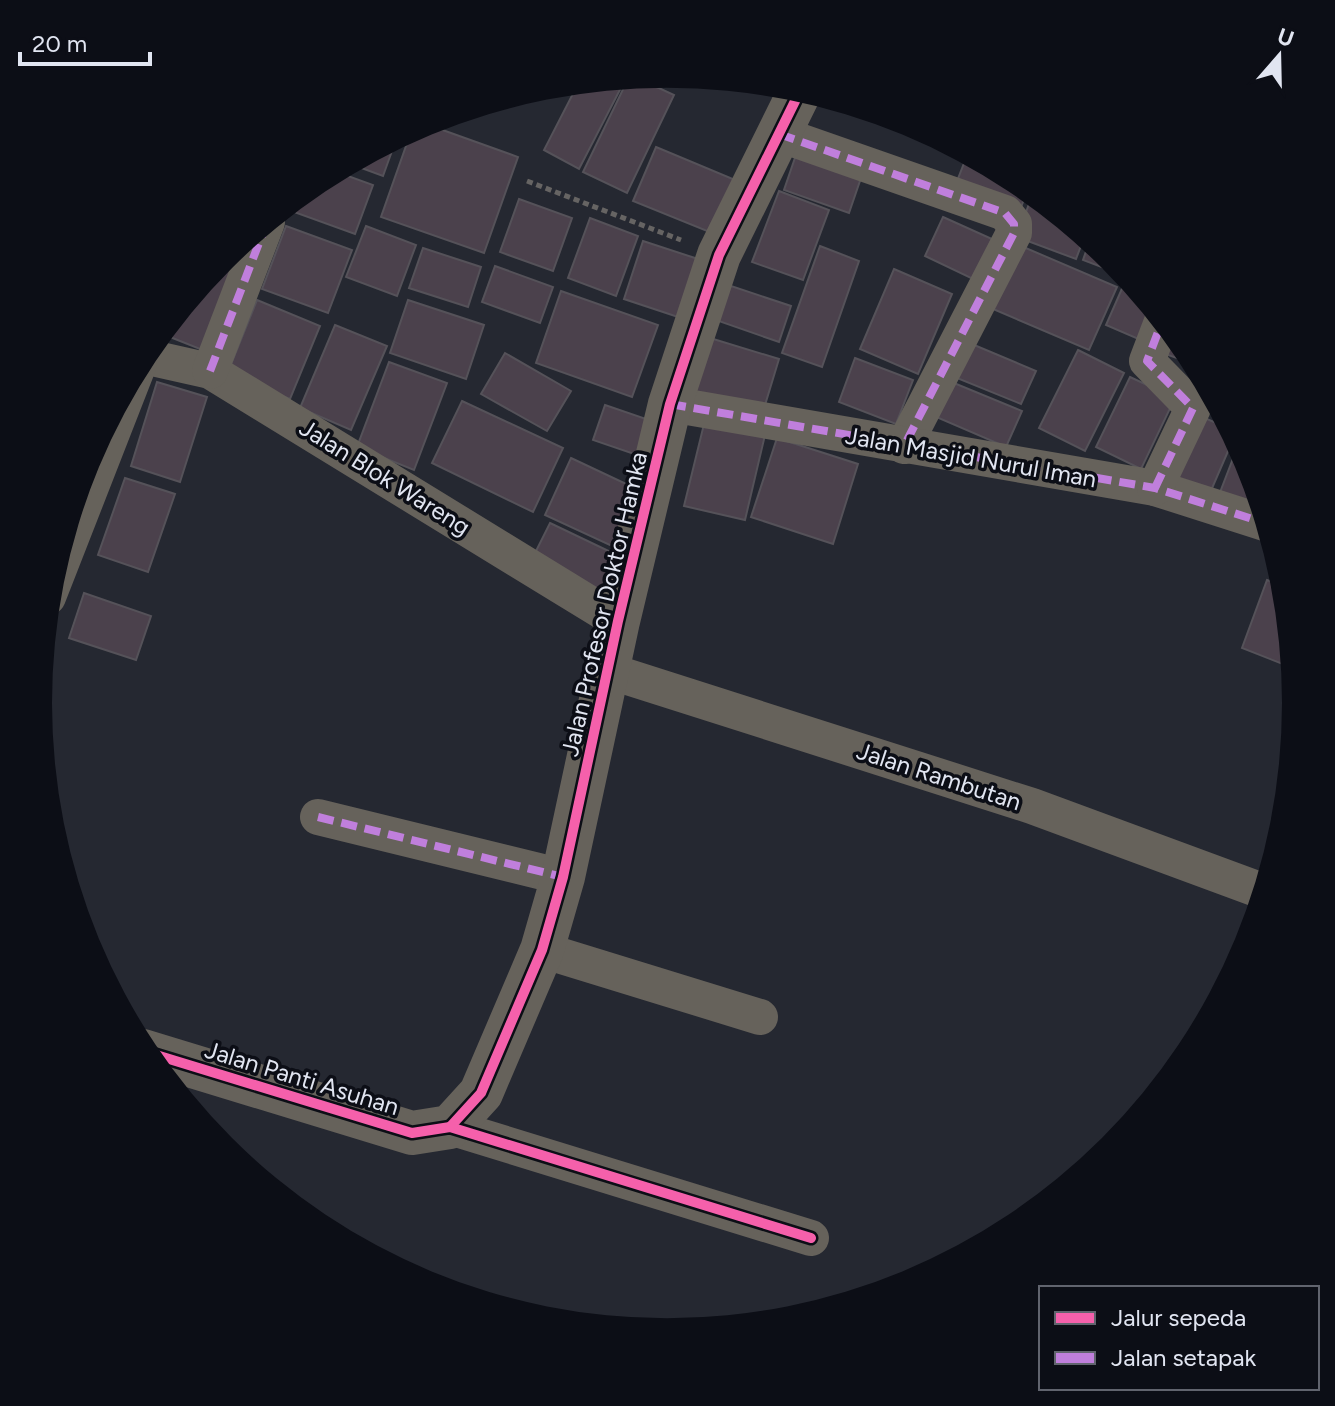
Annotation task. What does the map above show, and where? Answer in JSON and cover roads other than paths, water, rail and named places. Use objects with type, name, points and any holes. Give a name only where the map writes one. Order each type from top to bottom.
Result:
[{"type":"street","name":"Jalan Profesor Doktor Hamka","points":[[450,1127],[481,1093],[542,950],[563,877],[618,621],[670,404],[719,255],[795,101]]},
{"type":"street","points":[[779,134],[1005,213],[1014,224],[1014,233],[904,446]]},
{"type":"street","points":[[210,371],[259,243]]},
{"type":"street","points":[[1155,488],[1193,408],[1147,361],[1158,331]]},
{"type":"street","name":"Jalan Blok Wareng","points":[[157,359],[210,371],[618,621]]},
{"type":"street","name":"Jalan Masjid Nurul Iman","points":[[670,404],[1155,488],[1255,520]]},
{"type":"street","name":"Jalan Rambutan","points":[[609,671],[1032,806],[1254,888]]},
{"type":"street","points":[[318,817],[563,877]]},
{"type":"street","points":[[542,950],[760,1017]]},
{"type":"street","name":"Jalan Panti Asuhan","points":[[165,1058],[412,1133],[450,1127]]},
{"type":"street","points":[[450,1127],[811,1238]]}]
